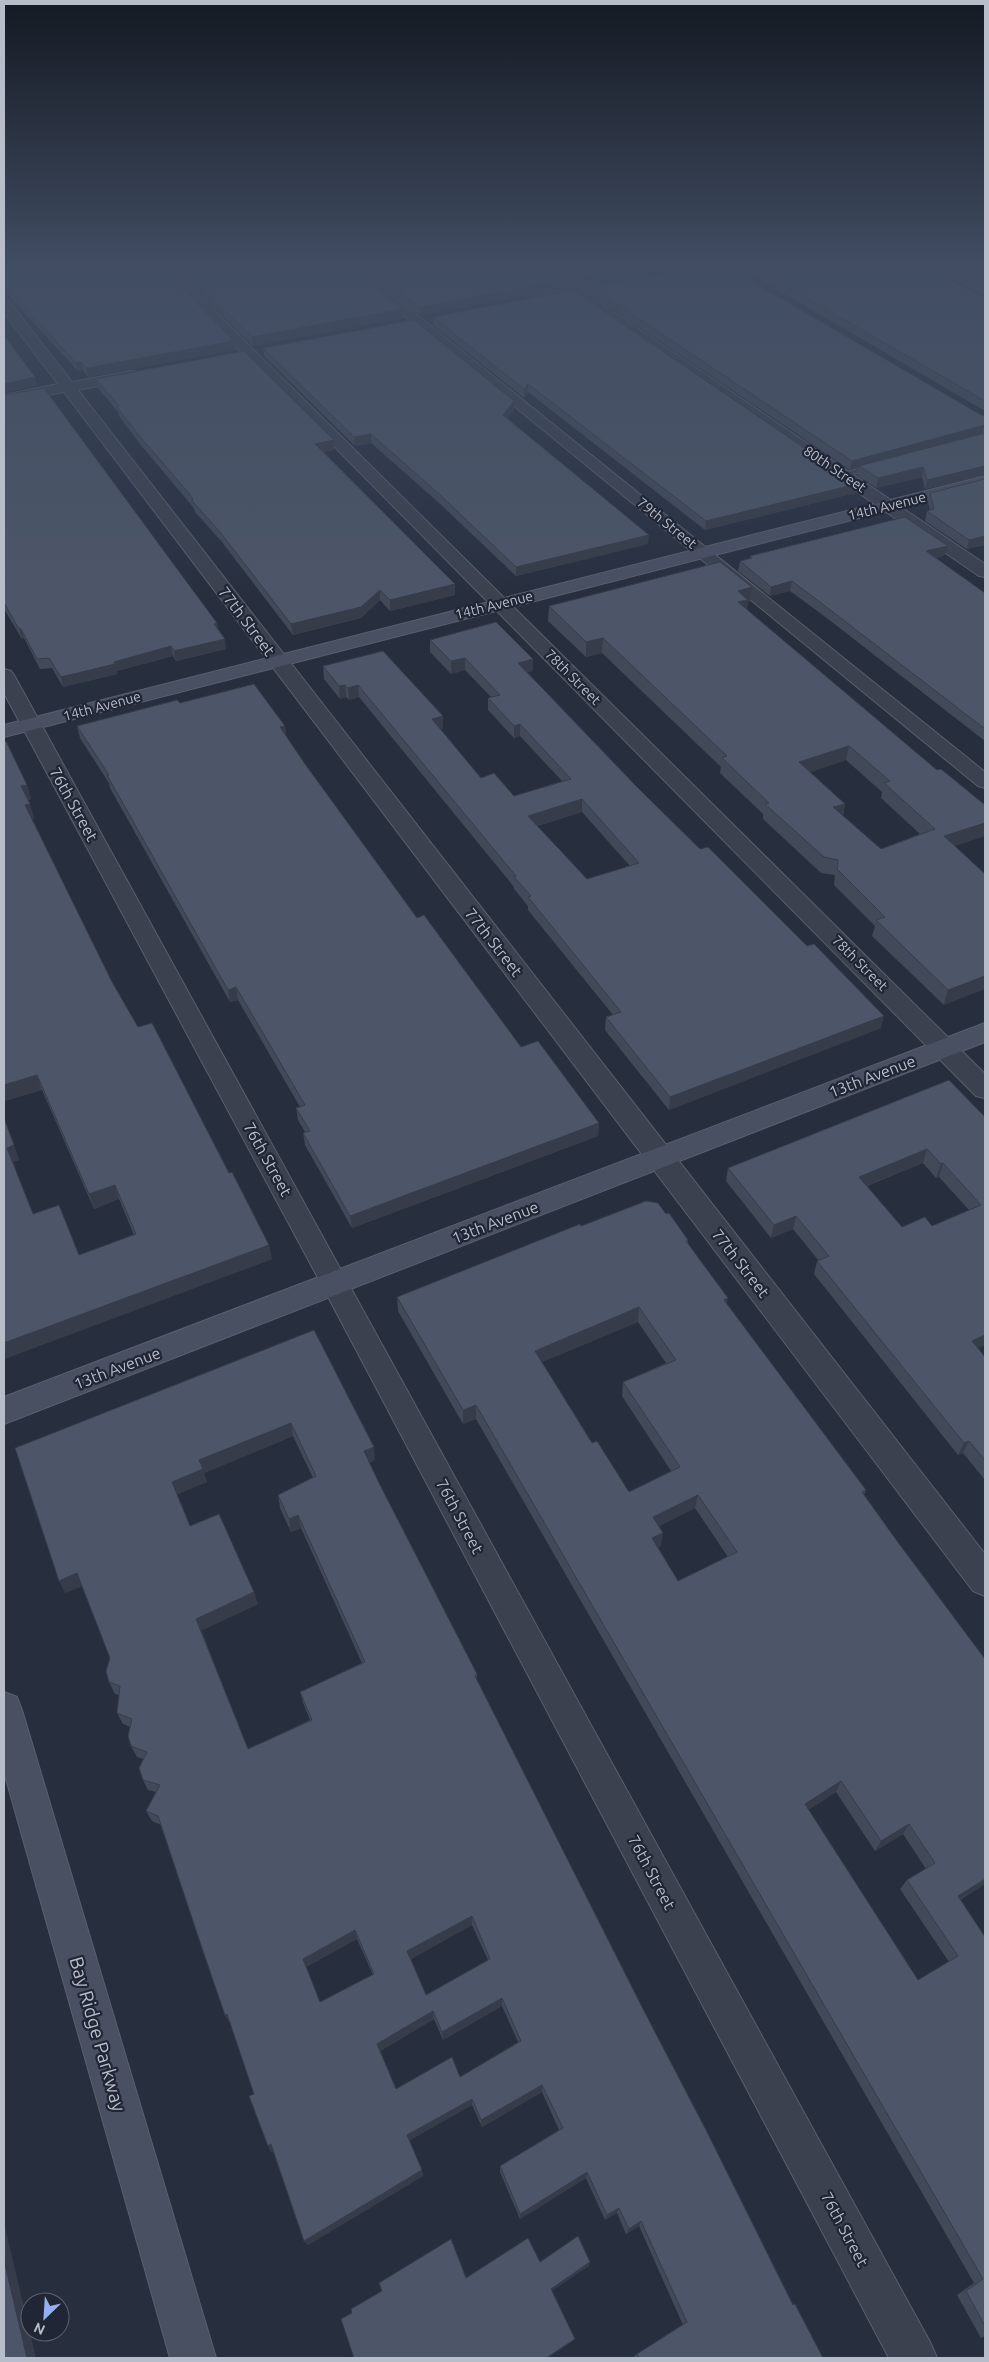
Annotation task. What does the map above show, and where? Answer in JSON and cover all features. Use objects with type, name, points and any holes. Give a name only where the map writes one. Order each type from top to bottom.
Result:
[{"type":"main road","name":"14th Avenue","points":[[17,728],[277,660],[985,481]]},
{"type":"main road","name":"13th Avenue","points":[[4,1412],[985,1032]]},
{"type":"main road","name":"Bay Ridge Parkway","points":[[4,1710],[192,2358]]},
{"type":"street","name":"77th Street","points":[[58,375],[985,1580]]},
{"type":"street","points":[[4,399],[131,375]]},
{"type":"street","name":"78th Street","points":[[270,375],[985,1089]]},
{"type":"street","name":"79th Street","points":[[485,375],[985,782]]},
{"type":"street","name":"80th Street","points":[[697,375],[985,572]]},
{"type":"street","name":"76th Street","points":[[4,675],[17,728],[335,1283],[914,2358]]},
{"type":"lane","points":[[843,475],[884,464]]},
{"type":"building","points":[[4,375],[34,375],[35,377],[4,384]]},
{"type":"building","points":[[116,375],[268,375],[334,440],[315,444],[455,584],[390,600],[380,590],[361,607],[291,624],[220,532],[193,502],[192,497],[138,434],[117,407],[119,406],[96,379]]},
{"type":"building","points":[[291,375],[482,375],[514,401],[503,415],[649,535],[516,567],[438,493],[371,434],[354,437]]},
{"type":"building","points":[[507,375],[698,375],[857,484],[706,521],[528,384],[524,389]]},
{"type":"building","points":[[724,375],[913,375],[985,416],[985,425],[852,461]]},
{"type":"building","points":[[940,375],[985,375],[985,401]]},
{"type":"building","points":[[44,388],[217,623],[214,624],[225,639],[174,651],[171,646],[114,662],[115,664],[61,677],[49,658],[37,659],[4,603],[4,395]]},
{"type":"building","points":[[985,433],[985,466],[927,480],[923,467],[878,478],[859,466]]},
{"type":"building","points":[[985,479],[985,536],[969,540],[927,511],[934,509],[930,493]]},
{"type":"building","points":[[905,517],[948,546],[926,551],[985,593],[985,729],[792,581],[771,587],[740,561],[752,558],[750,556]]},
{"type":"building","points":[[720,562],[752,587],[738,591],[748,600],[738,602],[937,770],[941,769],[985,805],[985,823],[944,836],[985,874],[985,976],[948,990],[876,920],[885,917],[837,869],[838,860],[824,857],[765,804],[769,803],[722,758],[727,756],[603,638],[586,642],[549,606]],"holes":[[[849,746],[890,781],[884,783],[935,829],[881,849],[833,807],[845,804],[799,762]]]},
{"type":"building","points":[[496,622],[533,659],[518,663],[638,788],[700,849],[708,847],[807,946],[814,944],[884,1016],[670,1097],[606,1017],[621,1012],[528,897],[531,896],[514,877],[516,876],[358,685],[348,688],[345,685],[339,686],[323,666],[383,651],[443,716],[432,719],[481,778],[494,773],[514,796],[571,779],[520,724],[514,726],[488,698],[500,695],[465,658],[451,661],[430,640]],"holes":[[[582,799],[639,863],[587,879],[528,816]]]},
{"type":"building","points":[[254,684],[285,726],[280,727],[305,764],[417,918],[424,915],[521,1047],[538,1041],[599,1123],[350,1216],[303,1133],[310,1131],[296,1108],[305,1105],[236,987],[228,990],[107,775],[109,775],[77,726],[177,700],[180,703]]},
{"type":"building","points":[[6,741],[27,785],[21,786],[30,804],[25,805],[112,982],[138,1027],[152,1023],[229,1173],[232,1172],[269,1245],[4,1343],[4,1118],[14,1145],[7,1148],[33,1214],[59,1205],[79,1255],[136,1234],[115,1185],[89,1194],[37,1075],[4,1085],[4,742]]},
{"type":"building","points":[[949,1080],[985,1117],[985,1335],[972,1341],[985,1357],[985,1460],[969,1441],[964,1443],[817,1261],[829,1256],[796,1216],[774,1225],[728,1168]],"holes":[[[927,1149],[941,1164],[943,1163],[981,1205],[932,1226],[925,1217],[902,1227],[859,1177]]]},
{"type":"building","points":[[646,1201],[658,1203],[666,1214],[669,1213],[688,1240],[686,1241],[728,1298],[724,1300],[866,1490],[862,1492],[985,1659],[985,1879],[958,1896],[985,1937],[985,2326],[966,2291],[983,2279],[476,1405],[463,1410],[397,1297],[580,1224],[581,1226]],"holes":[[[639,1307],[676,1360],[623,1382],[680,1467],[629,1492],[597,1441],[592,1443],[535,1351]],[[698,1495],[737,1552],[678,1581],[652,1538],[663,1533],[653,1517]],[[841,1781],[881,1841],[909,1824],[935,1863],[907,1880],[958,1956],[918,1980],[805,1804]]]},
{"type":"building","points":[[314,1330],[374,1447],[364,1451],[379,1483],[477,1674],[475,1676],[793,2305],[795,2304],[823,2358],[639,2358],[637,2354],[687,2322],[641,2221],[629,2229],[619,2208],[607,2215],[587,2172],[520,2214],[500,2166],[563,2128],[542,2085],[481,2120],[472,2099],[407,2135],[422,2170],[304,2241],[271,2144],[268,2146],[249,2096],[254,2094],[227,2014],[225,2015],[158,1816],[146,1811],[160,1785],[143,1780],[139,1768],[147,1752],[131,1746],[128,1736],[132,1719],[117,1713],[120,1686],[109,1682],[106,1671],[110,1658],[77,1573],[59,1581],[15,1448]],"holes":[[[291,1423],[316,1476],[278,1495],[289,1519],[298,1515],[365,1662],[300,1692],[312,1720],[248,1749],[196,1619],[254,1592],[219,1514],[190,1526],[172,1482],[203,1469],[199,1460]],[[472,1916],[490,1959],[426,1995],[407,1951]],[[355,1930],[374,1974],[320,2002],[303,1959]],[[502,1998],[521,2041],[460,2077],[452,2057],[396,2089],[377,2044],[433,2011],[442,2032]]]},
{"type":"building","points":[[578,2236],[590,2262],[551,2289],[575,2339],[546,2358],[354,2358],[341,2319],[352,2313],[351,2309],[382,2291],[379,2283],[451,2239],[466,2278],[528,2238],[540,2262]]},
{"type":"building","points":[[4,2260],[20,2328],[20,2342],[23,2342],[27,2358],[4,2358]]}]
